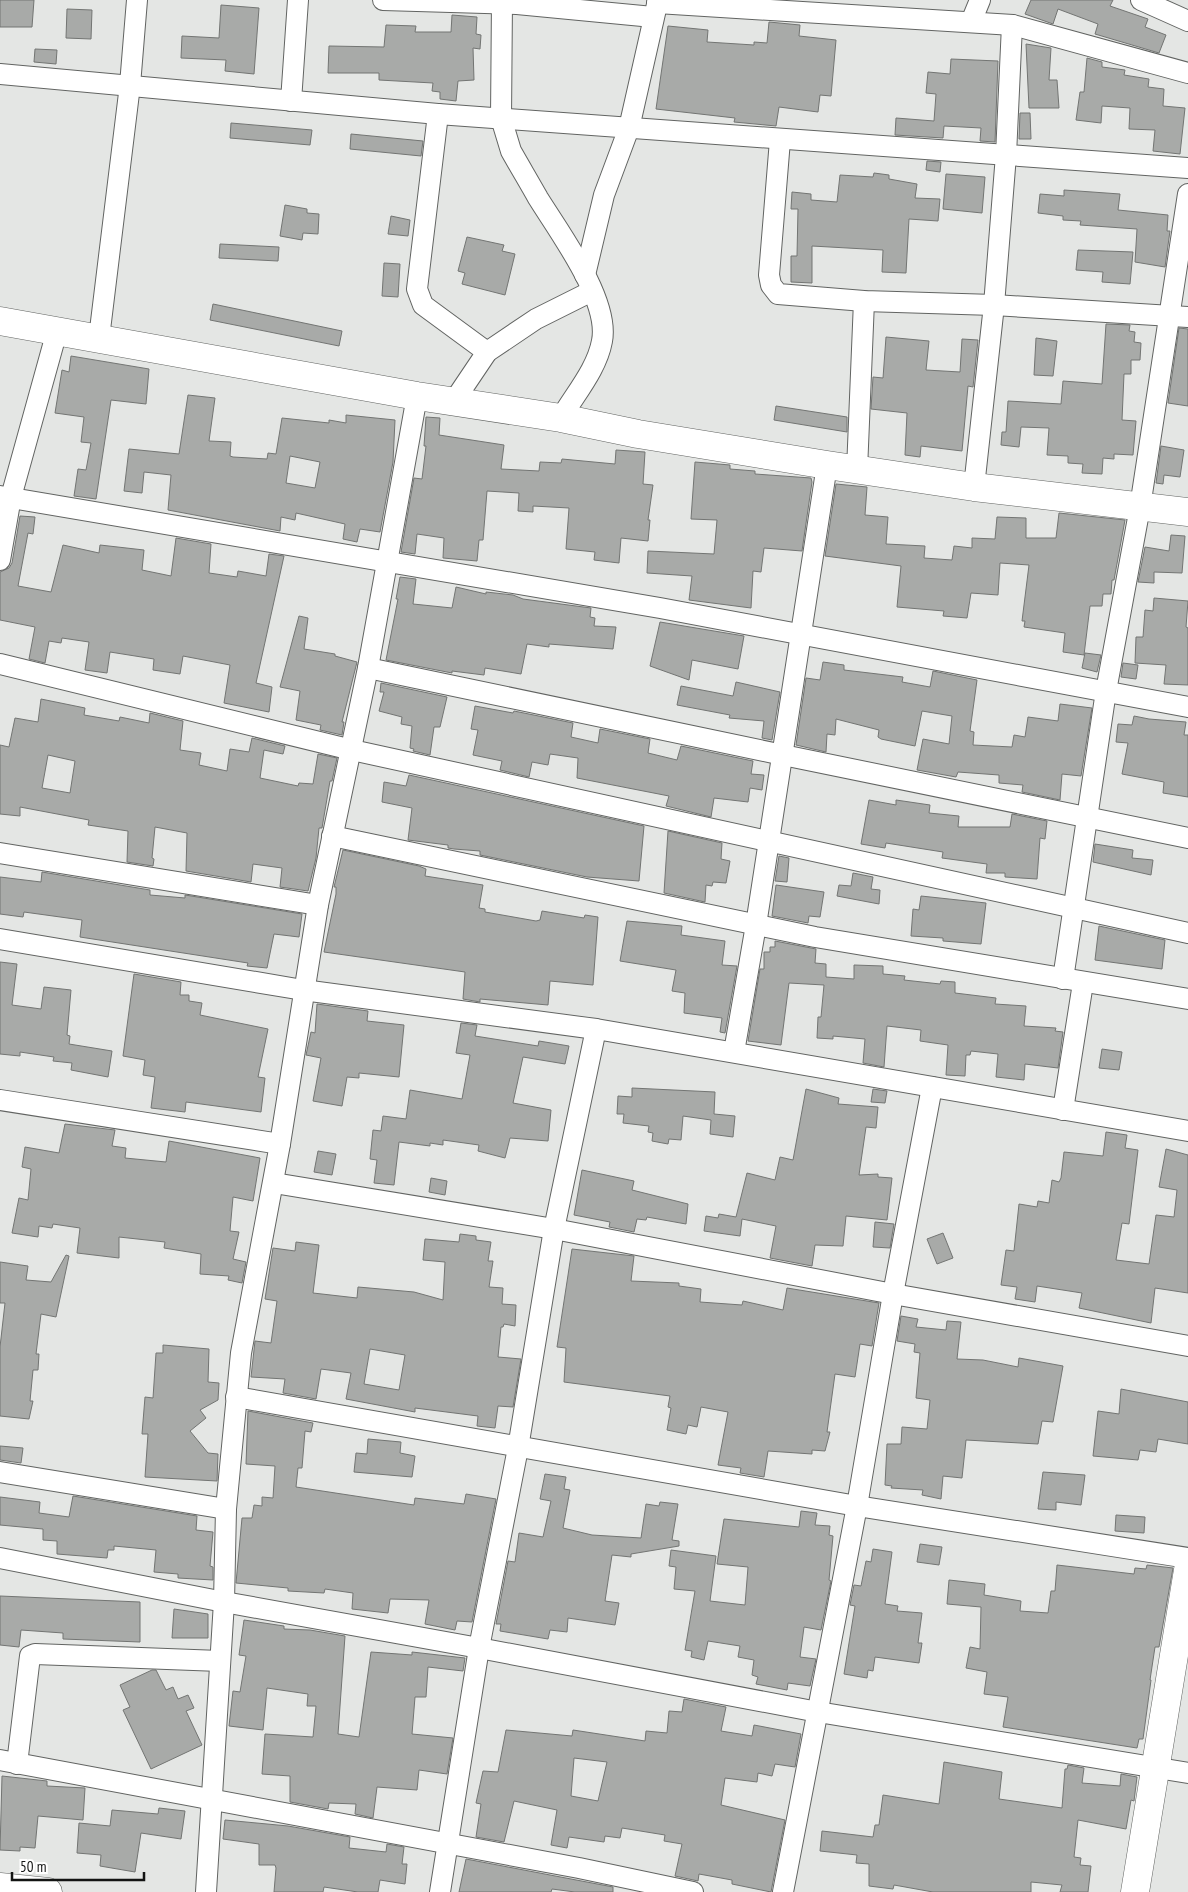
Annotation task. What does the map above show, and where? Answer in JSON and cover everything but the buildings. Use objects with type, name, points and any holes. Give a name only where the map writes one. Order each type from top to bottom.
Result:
[{"type":"street","points":[[99,338],[130,86],[137,0]]},
{"type":"street","points":[[291,101],[298,0]]},
{"type":"street","points":[[382,0],[656,7],[1012,25],[1188,73]]},
{"type":"street","points":[[971,22],[980,0]]},
{"type":"street","points":[[1141,0],[1188,21]]},
{"type":"street","points":[[502,2],[501,118],[511,151],[589,283],[599,308],[603,339],[599,353],[561,418]]},
{"type":"street","points":[[454,401],[487,352],[589,283],[604,195],[629,128],[656,7]]},
{"type":"street","points":[[974,488],[994,305],[1006,155],[1012,25]]},
{"type":"street","points":[[0,74],[438,114],[1188,168]]},
{"type":"street","points":[[438,114],[417,289],[418,298],[423,305],[487,352]]},
{"type":"street","points":[[780,140],[769,275],[771,286],[778,294],[1179,316]]},
{"type":"street","points":[[1063,979],[1106,691],[1140,507],[1179,316],[1188,194]]},
{"type":"street","points":[[857,470],[864,300]]},
{"type":"street","points":[[0,322],[99,338],[417,396],[561,418],[638,434],[827,466],[974,488],[1188,512]]},
{"type":"street","points":[[0,560],[5,496],[57,331]]},
{"type":"street","points":[[206,1892],[224,1602],[226,1509],[241,1353],[274,1183],[303,990],[318,905],[352,750],[389,563],[417,396]]},
{"type":"street","points":[[734,1052],[756,924],[827,466]]},
{"type":"street","points":[[5,496],[802,634],[1188,706]]},
{"type":"street","points":[[0,664],[352,750],[769,841],[1073,910],[1188,933]]},
{"type":"street","points":[[368,668],[1188,838]]},
{"type":"street","points":[[332,836],[756,924],[1083,983],[1188,999]]},
{"type":"street","points":[[0,853],[318,905]]},
{"type":"street","points":[[0,939],[303,990],[596,1029],[1188,1131]]},
{"type":"street","points":[[1063,1110],[1083,983]]},
{"type":"street","points":[[440,1892],[479,1648],[518,1448],[554,1229],[596,1029]]},
{"type":"street","points":[[783,1892],[857,1506],[893,1294],[932,1087]]},
{"type":"street","points":[[0,1100],[280,1144]]},
{"type":"street","points":[[274,1183],[554,1229],[893,1294],[1188,1346]]},
{"type":"street","points":[[236,1397],[857,1506],[1188,1558]]},
{"type":"street","points":[[0,1472],[226,1509]]},
{"type":"street","points":[[0,1558],[224,1602],[818,1712],[1155,1766],[1188,1773]]},
{"type":"street","points":[[1135,1892],[1188,1570]]},
{"type":"street","points":[[220,1661],[35,1654],[30,1656],[9,1762],[694,1892]]},
{"type":"street","points":[[12,1889],[48,1892]]}]
